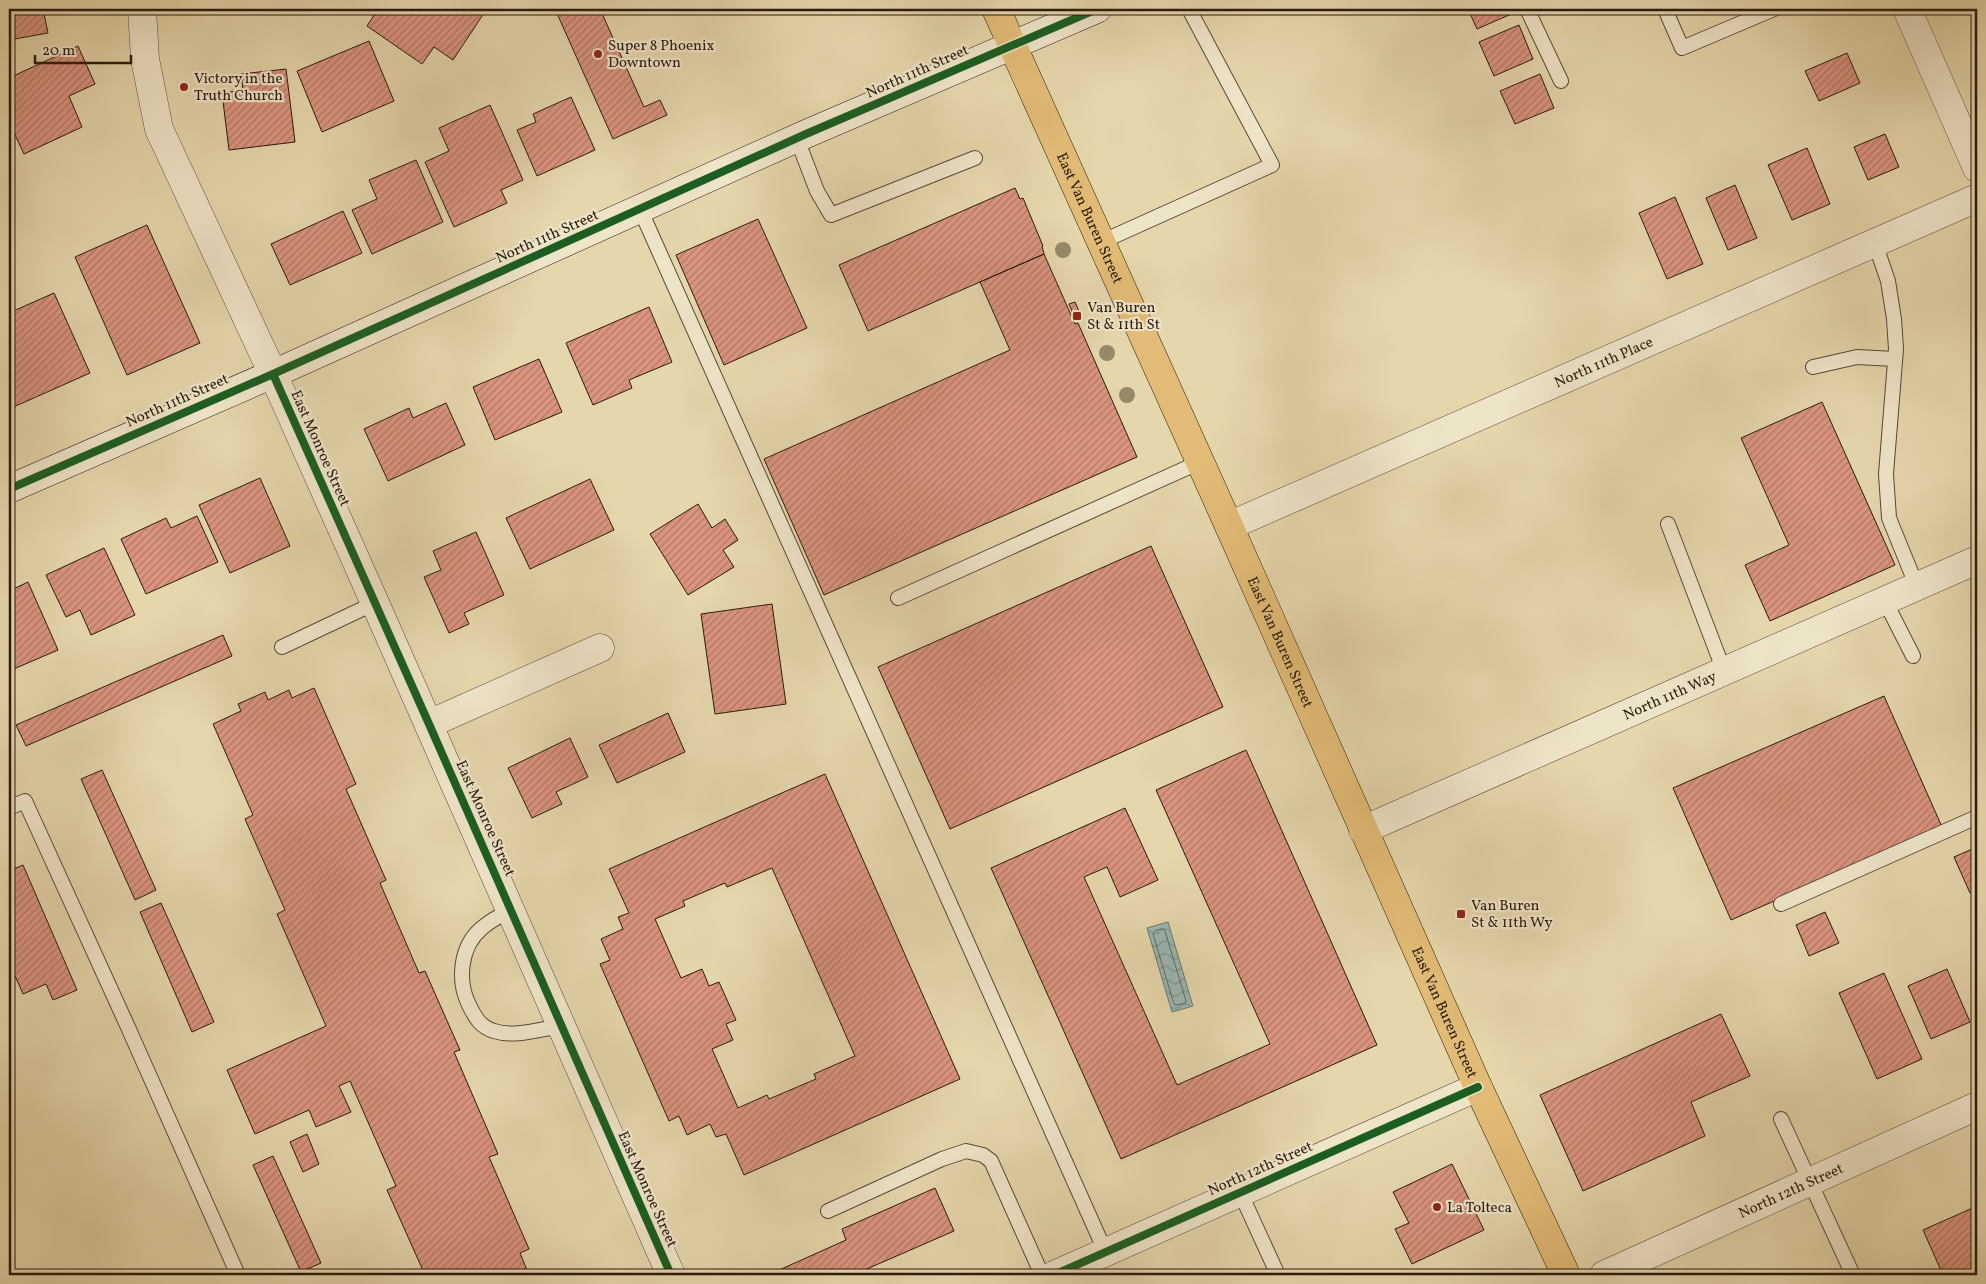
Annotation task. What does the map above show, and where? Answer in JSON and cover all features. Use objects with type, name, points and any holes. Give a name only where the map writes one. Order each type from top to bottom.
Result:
[{"type":"main road","name":"East Van Buren Street","points":[[996,9],[1229,526],[1478,1087],[1566,1275]]},
{"type":"street","name":"East Monroe Street","points":[[142,9],[145,60],[159,129],[273,374],[375,602],[671,1275]]},
{"type":"street","name":"North 11th Street","points":[[9,489],[273,374],[797,139],[1097,9]]},
{"type":"street","points":[[1907,9],[1977,168]]},
{"type":"street","name":"North 11th Place","points":[[1229,526],[1977,198]]},
{"type":"street","name":"North 11th Way","points":[[1363,830],[1977,560]]},
{"type":"street","points":[[429,724],[600,648]]},
{"type":"street","name":"North 12th Street","points":[[1054,1275],[1478,1087]]},
{"type":"street","name":"North 12th Street","points":[[1604,1275],[1977,1106]]},
{"type":"lane","points":[[1100,242],[1272,165],[1189,9]]},
{"type":"lane","points":[[1526,9],[1561,81]]},
{"type":"lane","points":[[1665,9],[1682,48],[1774,9]]},
{"type":"lane","points":[[797,139],[816,191],[831,215],[975,158]]},
{"type":"lane","points":[[640,209],[1106,1253]]},
{"type":"lane","points":[[1874,243],[1888,281],[1894,319],[1895,359],[1886,474],[1889,518],[1917,587]]},
{"type":"lane","points":[[1813,367],[1857,357],[1895,359]]},
{"type":"lane","points":[[898,598],[1200,462]]},
{"type":"lane","points":[[1668,524],[1724,671]]},
{"type":"lane","points":[[1886,600],[1913,656]]},
{"type":"lane","points":[[282,647],[375,602]]},
{"type":"lane","points":[[9,808],[25,801],[238,1275]]},
{"type":"lane","points":[[1781,904],[1977,817]]},
{"type":"lane","points":[[511,910],[481,928],[468,948],[462,965],[461,979],[464,995],[480,1024],[491,1031],[503,1034],[516,1034],[562,1026]]},
{"type":"lane","points":[[1781,1119],[1853,1275]]},
{"type":"lane","points":[[828,1211],[942,1159],[966,1151],[983,1155],[991,1161],[1042,1275]]},
{"type":"lane","points":[[1240,1192],[1278,1275]]},
{"type":"water","points":[[1168,922],[1193,1006],[1172,1012],[1147,928]]},
{"type":"building","points":[[9,9],[43,9],[48,33],[9,40]]},
{"type":"building","points":[[378,9],[478,9],[484,13],[453,60],[434,47],[422,64],[367,26]]},
{"type":"building","name":"Super 8 Phoenix Downtown","points":[[555,9],[600,9],[644,107],[660,100],[667,115],[613,139]]},
{"type":"building","points":[[1468,9],[1515,9],[1516,12],[1477,29]]},
{"type":"building","points":[[1519,25],[1533,59],[1494,76],[1479,42]]},
{"type":"building","points":[[369,41],[394,101],[322,132],[297,71]]},
{"type":"building","points":[[78,46],[95,84],[69,96],[82,127],[24,154],[9,122],[9,78]]},
{"type":"building","points":[[1847,53],[1860,83],[1819,101],[1805,71]]},
{"type":"building","points":[[286,69],[295,142],[229,150],[222,93],[243,90],[241,74]]},
{"type":"building","points":[[1540,74],[1554,108],[1515,124],[1500,91]]},
{"type":"building","points":[[571,97],[595,150],[537,176],[517,130],[536,122],[533,114]]},
{"type":"building","points":[[490,105],[523,180],[501,190],[507,203],[454,227],[425,162],[449,151],[439,128]]},
{"type":"building","points":[[1885,134],[1899,167],[1868,180],[1854,147]]},
{"type":"building","points":[[1807,148],[1830,204],[1792,220],[1768,165]]},
{"type":"building","points":[[416,160],[443,222],[372,254],[352,210],[377,199],[369,180]]},
{"type":"building","points":[[1735,185],[1757,238],[1728,250],[1706,198]]},
{"type":"building","points":[[1015,188],[1020,199],[1023,198],[1043,246],[1044,254],[868,331],[839,265]]},
{"type":"building","points":[[1675,197],[1703,264],[1667,279],[1639,213]]},
{"type":"building","points":[[343,211],[362,253],[290,285],[271,244]]},
{"type":"building","points":[[758,219],[807,328],[724,365],[676,255]]},
{"type":"building","points":[[147,225],[200,343],[127,375],[75,257]]},
{"type":"building","points":[[1044,254],[1075,324],[1078,323],[1137,457],[824,595],[764,459],[1010,350],[980,282]]},
{"type":"building","points":[[54,293],[90,373],[9,409],[9,313]]},
{"type":"building","points":[[1075,302],[1082,318],[1076,321],[1069,304]]},
{"type":"building","points":[[649,307],[672,362],[629,380],[632,388],[593,405],[566,343]]},
{"type":"building","points":[[539,359],[562,412],[495,440],[473,387]]},
{"type":"building","points":[[1822,402],[1895,565],[1770,621],[1745,565],[1789,545],[1741,438]]},
{"type":"building","points":[[446,403],[465,445],[388,481],[364,429],[409,408],[413,418]]},
{"type":"building","points":[[260,478],[290,546],[230,573],[199,505]]},
{"type":"building","points":[[590,479],[614,530],[530,569],[506,518]]},
{"type":"building","points":[[698,504],[712,528],[725,519],[738,540],[723,550],[734,567],[688,595],[650,534]]},
{"type":"building","points":[[197,516],[218,562],[146,594],[121,539],[166,518],[171,528]]},
{"type":"building","points":[[476,532],[504,595],[464,613],[469,624],[449,633],[424,577],[441,570],[433,551]]},
{"type":"building","points":[[1151,546],[1223,707],[950,829],[878,667]]},
{"type":"building","points":[[104,548],[135,615],[91,635],[80,610],[66,617],[46,575]]},
{"type":"building","points":[[28,582],[58,650],[9,671],[9,591]]},
{"type":"building","points":[[772,604],[786,704],[715,714],[701,614]]},
{"type":"building","points":[[223,635],[232,656],[26,746],[16,725]]},
{"type":"building","points":[[314,688],[356,784],[346,789],[386,880],[380,883],[419,973],[425,971],[460,1050],[454,1052],[498,1154],[489,1157],[529,1249],[520,1253],[529,1275],[425,1275],[387,1190],[396,1186],[350,1081],[339,1086],[351,1112],[316,1127],[309,1110],[255,1134],[227,1070],[326,1026],[277,914],[285,910],[245,819],[253,815],[213,724],[241,711],[238,704],[265,692],[268,700],[289,690],[292,698]]},
{"type":"building","points":[[1884,696],[1942,827],[1731,920],[1673,788]]},
{"type":"building","points":[[668,713],[685,752],[617,783],[599,745]]},
{"type":"building","points":[[570,738],[588,777],[556,792],[562,804],[532,818],[508,768]]},
{"type":"building","points":[[1246,750],[1377,1045],[1121,1159],[991,868],[1125,808],[1158,880],[1120,897],[1107,867],[1084,877],[1177,1085],[1270,1044],[1156,790]]},
{"type":"building","points":[[102,770],[156,890],[135,900],[81,779]]},
{"type":"building","points":[[825,774],[960,1079],[744,1175],[726,1134],[716,1137],[710,1124],[687,1135],[679,1116],[669,1121],[600,964],[610,960],[601,939],[623,929],[618,917],[629,913],[609,869]],"holes":[[[772,868],[855,1056],[814,1074],[816,1079],[769,1099],[767,1095],[738,1108],[712,1049],[733,1040],[726,1024],[736,1020],[719,982],[709,986],[702,969],[681,978],[655,919],[685,906],[683,901],[725,883],[727,887]]]},
{"type":"building","points":[[1977,847],[1977,890],[1970,893],[1954,857]]},
{"type":"building","points":[[23,865],[77,990],[53,1000],[46,984],[23,994],[9,962],[9,871]]},
{"type":"building","points":[[161,903],[214,1022],[192,1032],[140,912]]},
{"type":"building","points":[[1825,912],[1839,943],[1809,956],[1796,925]]},
{"type":"building","points":[[1947,969],[1970,1022],[1931,1039],[1908,986]]},
{"type":"building","points":[[1884,973],[1922,1059],[1877,1079],[1839,993]]},
{"type":"building","points":[[1721,1014],[1750,1076],[1691,1102],[1705,1136],[1583,1191],[1540,1095]]},
{"type":"building","points":[[307,1134],[319,1164],[303,1172],[290,1142]]},
{"type":"building","points":[[273,1156],[321,1263],[301,1272],[253,1165]]},
{"type":"building","name":"La Tolteca","points":[[1452,1164],[1484,1230],[1412,1264],[1395,1229],[1409,1223],[1393,1192]]},
{"type":"building","points":[[935,1188],[954,1231],[853,1275],[768,1275],[846,1240],[842,1229]]},
{"type":"building","points":[[1977,1206],[1977,1275],[1943,1275],[1923,1230]]},
{"type":"cycle path","points":[[9,489],[273,374],[806,134],[1097,9]]},
{"type":"cycle path","points":[[273,374],[671,1275]]},
{"type":"cycle path","points":[[1054,1275],[1478,1087]]},
{"type":"place","name":"Super 8 Phoenix Downtown","points":[[598,54]]},
{"type":"place","name":"Victory in the Truth Church","points":[[184,87]]},
{"type":"place","name":"Van Buren St & 11th St","points":[[1077,316]]},
{"type":"place","name":"Van Buren St & 11th Wy","points":[[1461,914]]},
{"type":"place","name":"La Tolteca","points":[[1437,1207]]}]
